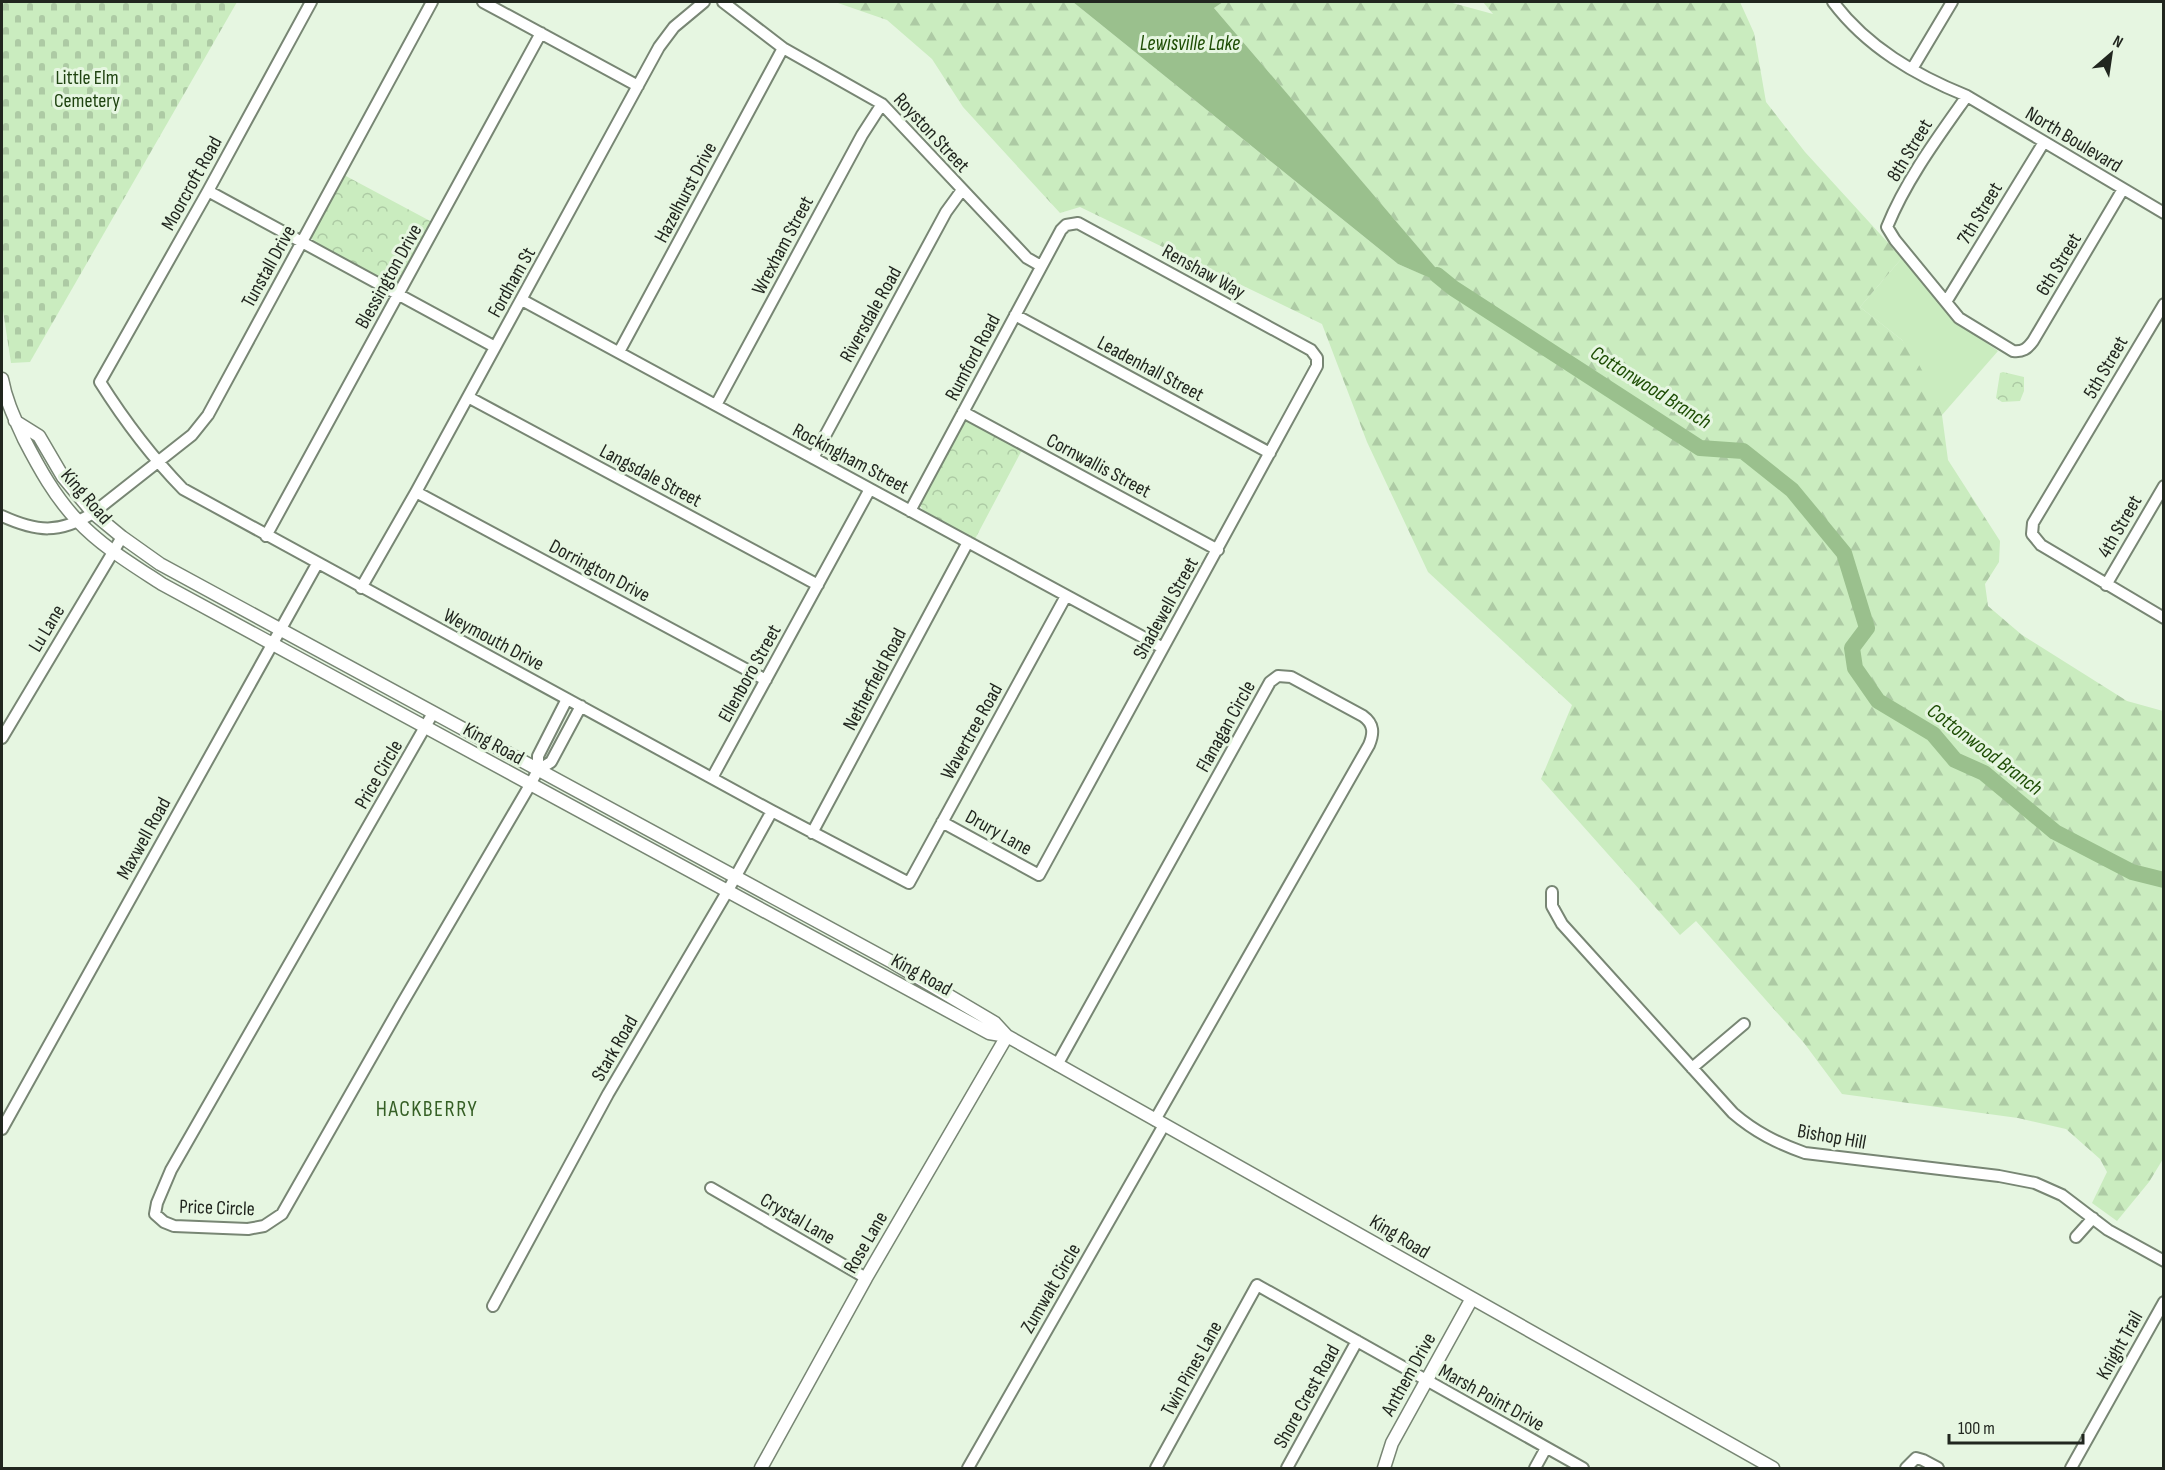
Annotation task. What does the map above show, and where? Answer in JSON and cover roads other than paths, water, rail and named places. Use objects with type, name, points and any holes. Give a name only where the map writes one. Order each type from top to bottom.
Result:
[{"type":"street","name":"Moorcroft Road","points":[[100,382],[311,2]]},
{"type":"street","name":"Tunstall Drive","points":[[2,516],[45,530],[78,522],[93,513],[192,435],[208,415],[432,2]]},
{"type":"street","points":[[483,2],[638,86]]},
{"type":"street","name":"Fordham St","points":[[361,588],[664,40],[674,27],[704,2]]},
{"type":"street","name":"Royston Street","points":[[723,2],[783,48],[882,104],[1027,258],[1041,266]]},
{"type":"street","name":"North Boulevard","points":[[1833,2],[1877,48],[1938,84],[1967,96],[2163,213]]},
{"type":"street","points":[[1912,69],[1952,2]]},
{"type":"street","name":"Blessington Drive","points":[[266,536],[541,33]]},
{"type":"street","name":"Hazelhurst Drive","points":[[619,352],[783,48]]},
{"type":"street","name":"8th Street","points":[[1946,302],[1887,227],[1915,174],[1950,117],[1967,96]]},
{"type":"street","name":"Wrexham Street","points":[[716,405],[862,135],[882,104]]},
{"type":"street","name":"7th Street","points":[[1946,302],[2044,142]]},
{"type":"street","name":"6th Street","points":[[1946,302],[1959,318],[2013,351],[2020,352],[2028,348],[2123,189]]},
{"type":"street","name":"Riversdale Road","points":[[813,458],[946,212],[962,190]]},
{"type":"street","points":[[208,191],[495,347]]},
{"type":"street","name":"Renshaw Way","points":[[1070,224],[1078,223],[1311,350],[1317,357]]},
{"type":"street","name":"Rumford Road","points":[[910,511],[1061,230],[1070,224]]},
{"type":"street","name":"Rockingham Street","points":[[522,300],[1163,648]]},
{"type":"street","name":"5th Street","points":[[2106,585],[2041,546],[2032,534],[2033,523],[2163,304]]},
{"type":"street","name":"Leadenhall Street","points":[[1015,315],[1270,453]]},
{"type":"street","name":"Shadewell Street","points":[[1039,874],[1317,366],[1317,357]]},
{"type":"street","name":"King Road","points":[[2,379],[5,397],[38,468],[78,522],[112,551],[162,584],[272,646],[989,1033],[1007,1036]]},
{"type":"street","name":"Weymouth Drive","points":[[100,382],[121,415],[157,462],[183,489],[812,833],[909,883]]},
{"type":"street","name":"Langsdale Street","points":[[468,397],[818,585]]},
{"type":"street","name":"Cornwallis Street","points":[[963,412],[1218,550]]},
{"type":"street","name":"King Road","points":[[15,421],[39,436],[63,477],[93,513],[160,564],[892,962],[995,1023],[1007,1036],[1773,1468]]},
{"type":"street","name":"4th Street","points":[[2106,585],[2163,486]]},
{"type":"street","name":"Ellenboro Street","points":[[712,778],[870,489]]},
{"type":"street","name":"Dorrington Drive","points":[[416,492],[766,680]]},
{"type":"street","name":"Lu Lane","points":[[2,738],[122,537]]},
{"type":"street","name":"Netherfield Road","points":[[812,833],[968,542]]},
{"type":"street","name":"Maxwell Road","points":[[2,1130],[317,564]]},
{"type":"street","points":[[2106,585],[2163,618]]},
{"type":"street","name":"Wavertree Road","points":[[909,883],[1066,596]]},
{"type":"street","name":"Flanagan Circle","points":[[1058,1065],[1270,682],[1278,676],[1291,677],[1363,716],[1372,726],[1369,745],[1160,1122]]},
{"type":"street","points":[[530,785],[538,770],[538,756],[567,699]]},
{"type":"street","points":[[538,770],[551,762],[581,706]]},
{"type":"street","name":"Price Circle","points":[[433,713],[171,1170],[157,1203],[156,1214],[164,1222],[174,1226],[248,1229],[264,1226],[282,1214],[530,785]]},
{"type":"street","points":[[589,817],[599,803]]},
{"type":"street","name":"Stark Road","points":[[493,1306],[608,1094],[772,811]]},
{"type":"street","name":"Drury Lane","points":[[942,822],[1039,874]]},
{"type":"street","name":"Bishop Hill","points":[[1552,892],[1552,906],[1562,924],[1733,1113],[1753,1130],[1805,1154],[1999,1176],[2035,1183],[2062,1195],[2108,1230],[2163,1261]]},
{"type":"street","points":[[824,944],[832,929]]},
{"type":"street","points":[[1692,1068],[1744,1024]]},
{"type":"street","name":"Rose Lane","points":[[761,1468],[866,1278],[1007,1036]]},
{"type":"street","name":"Zumwalt Circle","points":[[968,1468],[1160,1122]]},
{"type":"street","name":"Crystal Lane","points":[[711,1188],[866,1278]]},
{"type":"street","points":[[2076,1238],[2093,1218]]},
{"type":"street","name":"Marsh Point Drive","points":[[1257,1286],[1583,1468]]},
{"type":"street","name":"Twin Pines Lane","points":[[1156,1468],[1257,1286]]},
{"type":"street","name":"Anthem Drive","points":[[1384,1468],[1392,1443],[1472,1300]]},
{"type":"street","name":"Knight Trail","points":[[2070,1468],[2163,1302]]},
{"type":"street","name":"Shore Crest Road","points":[[1287,1468],[1357,1341]]},
{"type":"street","points":[[1535,1468],[1546,1448]]},
{"type":"street","points":[[1906,1468],[1916,1458],[1938,1468]]},
{"type":"water","name":"Lewisville Lake","points":[[1073,2],[1223,2],[1214,8],[1453,288],[1398,264]]},
{"type":"waterway","name":"Cottonwood Branch","points":[[1437,275],[1453,288],[1700,448],[1743,451],[1792,490],[1844,553],[1867,628],[1852,648],[1855,668],[1878,701],[1933,734],[1955,760],[1984,773],[2055,832],[2132,872],[2164,880]]},
{"type":"district","name":"HACKBERRY","points":[[427,1108]]},
{"type":"park label","name":"Little Elm Cemetery","points":[[87,88]]}]
